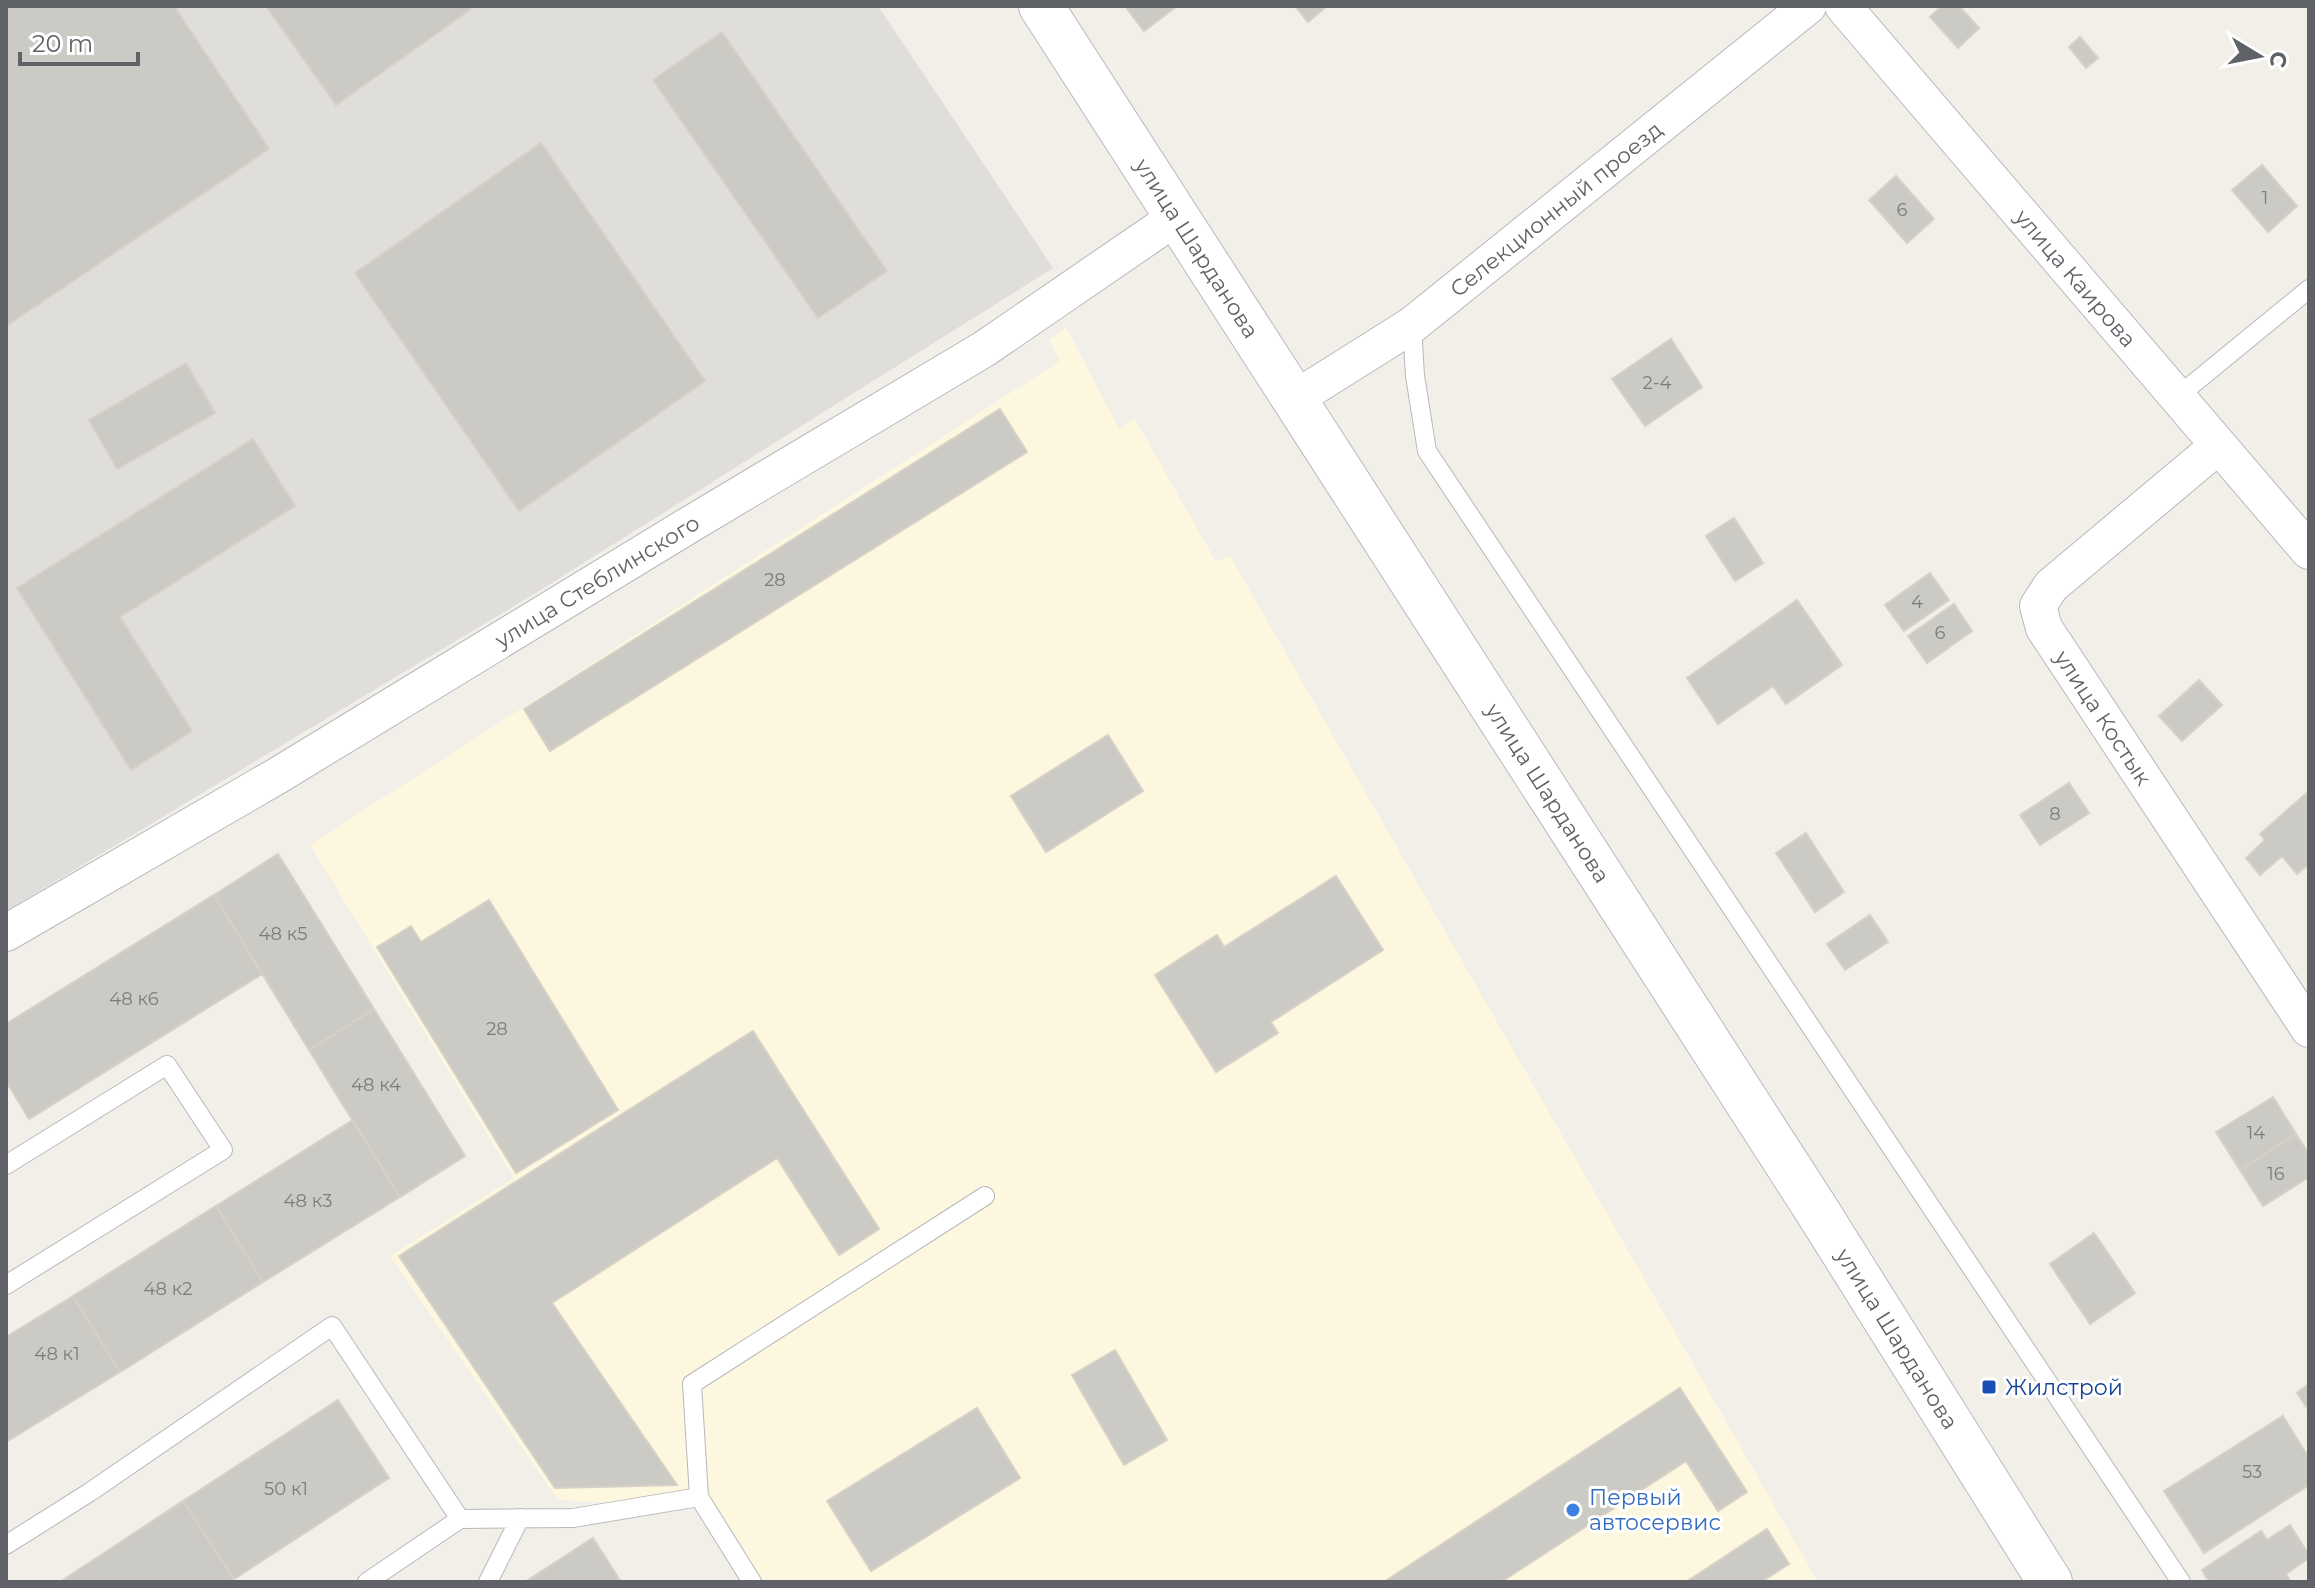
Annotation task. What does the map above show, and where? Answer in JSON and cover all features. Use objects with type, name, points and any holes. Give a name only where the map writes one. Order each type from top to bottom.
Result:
[{"type":"main road","name":"улица Шарданова","points":[[1041,6],[1808,1196],[2050,1582]]},
{"type":"street","name":"Селекционный проезд","points":[[1296,398],[1412,325],[1808,6]]},
{"type":"street","name":"улица Каирова","points":[[1843,6],[2309,551]]},
{"type":"street","name":"улица Стеблинского","points":[[6,933],[277,776],[984,349],[1178,216]]},
{"type":"street","name":"улица Костык","points":[[2218,446],[2051,586],[2038,606],[2044,628],[2309,1029]]},
{"type":"lane","points":[[2177,397],[2309,289]]},
{"type":"lane","points":[[1412,325],[1415,376],[1427,451],[2181,1582]]},
{"type":"lane","points":[[6,1165],[167,1065],[223,1150],[6,1285]]},
{"type":"lane","points":[[752,1582],[699,1497],[692,1384],[985,1196]]},
{"type":"lane","points":[[6,1545],[90,1492],[332,1326],[460,1519]]},
{"type":"lane","points":[[367,1582],[460,1519],[573,1518],[699,1497]]},
{"type":"lane","points":[[488,1582],[520,1518]]},
{"type":"shaded area","points":[[6,6],[878,6],[1053,268],[534,594],[6,911]]},
{"type":"shaded area","points":[[1066,327],[1119,429],[1135,419],[1216,562],[1230,556],[1818,1582],[764,1582],[717,1508],[558,1500],[390,1256],[514,1178],[310,845],[1060,361],[1049,340]]},
{"type":"building","points":[[6,6],[174,6],[269,149],[6,326]]},
{"type":"building","points":[[266,6],[475,6],[336,105]]},
{"type":"building","points":[[1125,6],[1177,6],[1144,31]]},
{"type":"building","points":[[1295,6],[1327,6],[1308,22]]},
{"type":"building","points":[[1942,6],[1959,6],[1979,28],[1958,48],[1930,17]]},
{"type":"building","points":[[722,32],[887,271],[818,318],[653,80]]},
{"type":"building","points":[[2080,37],[2098,58],[2086,68],[2069,47]]},
{"type":"building","points":[[541,143],[705,381],[519,511],[355,273]]},
{"type":"building","points":[[2262,165],[2297,206],[2268,232],[2232,190]]},
{"type":"building","points":[[1896,176],[1934,219],[1907,243],[1869,200]]},
{"type":"building","points":[[1671,339],[1702,387],[1645,426],[1612,379]]},
{"type":"building","points":[[186,363],[215,413],[117,469],[89,420]]},
{"type":"building","points":[[1000,409],[1027,452],[550,751],[524,709]]},
{"type":"building","points":[[253,439],[295,506],[120,617],[192,731],[131,770],[17,588]]},
{"type":"building","points":[[1734,518],[1763,563],[1735,581],[1706,536]]},
{"type":"building","points":[[1930,573],[1949,600],[1904,631],[1885,605]]},
{"type":"building","points":[[1797,600],[1842,665],[1786,704],[1773,686],[1718,724],[1687,678]]},
{"type":"building","points":[[1954,604],[1972,631],[1927,663],[1908,636]]},
{"type":"building","points":[[2199,680],[2222,705],[2182,741],[2159,716]]},
{"type":"building","points":[[1108,735],[1143,791],[1046,852],[1011,796]]},
{"type":"building","points":[[2069,783],[2089,813],[2040,845],[2020,815]]},
{"type":"building","points":[[2309,791],[2309,864],[2297,874],[2282,856],[2260,875],[2246,858],[2265,840],[2260,834]]},
{"type":"building","points":[[1806,833],[1844,892],[1815,912],[1776,853]]},
{"type":"building","points":[[278,854],[374,1009],[309,1050],[214,895]]},
{"type":"building","points":[[1336,876],[1383,950],[1271,1022],[1278,1033],[1216,1072],[1155,975],[1217,935],[1224,947]]},
{"type":"building","points":[[214,895],[262,974],[29,1119],[6,1081],[6,1024]]},
{"type":"building","points":[[489,900],[618,1110],[516,1173],[377,947],[411,926],[421,942]]},
{"type":"building","points":[[1870,915],[1888,942],[1845,970],[1827,944]]},
{"type":"building","points":[[374,1009],[465,1156],[400,1197],[309,1050]]},
{"type":"building","points":[[753,1031],[879,1229],[839,1255],[777,1158],[552,1303],[677,1485],[555,1488],[399,1256]]},
{"type":"building","points":[[2273,1097],[2296,1134],[2240,1170],[2216,1132]]},
{"type":"building","points":[[353,1120],[400,1197],[263,1282],[216,1206]]},
{"type":"building","points":[[2296,1134],[2309,1154],[2309,1177],[2263,1206],[2240,1170]]},
{"type":"building","points":[[216,1206],[263,1282],[120,1372],[73,1296]]},
{"type":"building","points":[[2094,1233],[2135,1293],[2090,1324],[2050,1264]]},
{"type":"building","points":[[73,1296],[120,1372],[6,1442],[6,1337]]},
{"type":"building","points":[[1115,1350],[1167,1440],[1124,1465],[1072,1375]]},
{"type":"building","points":[[2309,1384],[2309,1411],[2297,1393]]},
{"type":"building","points":[[1680,1388],[1747,1492],[1718,1511],[1686,1461],[1501,1582],[1384,1582]]},
{"type":"building","points":[[338,1400],[389,1478],[234,1579],[183,1501]]},
{"type":"building","points":[[977,1408],[1020,1478],[871,1571],[827,1501]]},
{"type":"building","points":[[2283,1416],[2309,1458],[2309,1485],[2204,1553],[2164,1491]]},
{"type":"building","points":[[183,1501],[234,1579],[230,1582],[60,1582]]},
{"type":"building","points":[[2290,1525],[2309,1555],[2286,1574],[2291,1582],[2209,1582],[2202,1570],[2261,1531],[2267,1540]]},
{"type":"building","points":[[1767,1529],[1789,1564],[1761,1582],[1686,1582]]},
{"type":"building","points":[[593,1538],[621,1582],[525,1582]]},
{"type":"place","name":"Жилстрой","points":[[1989,1387]]},
{"type":"place","name":"Первый автосервис","points":[[1573,1510]]}]
